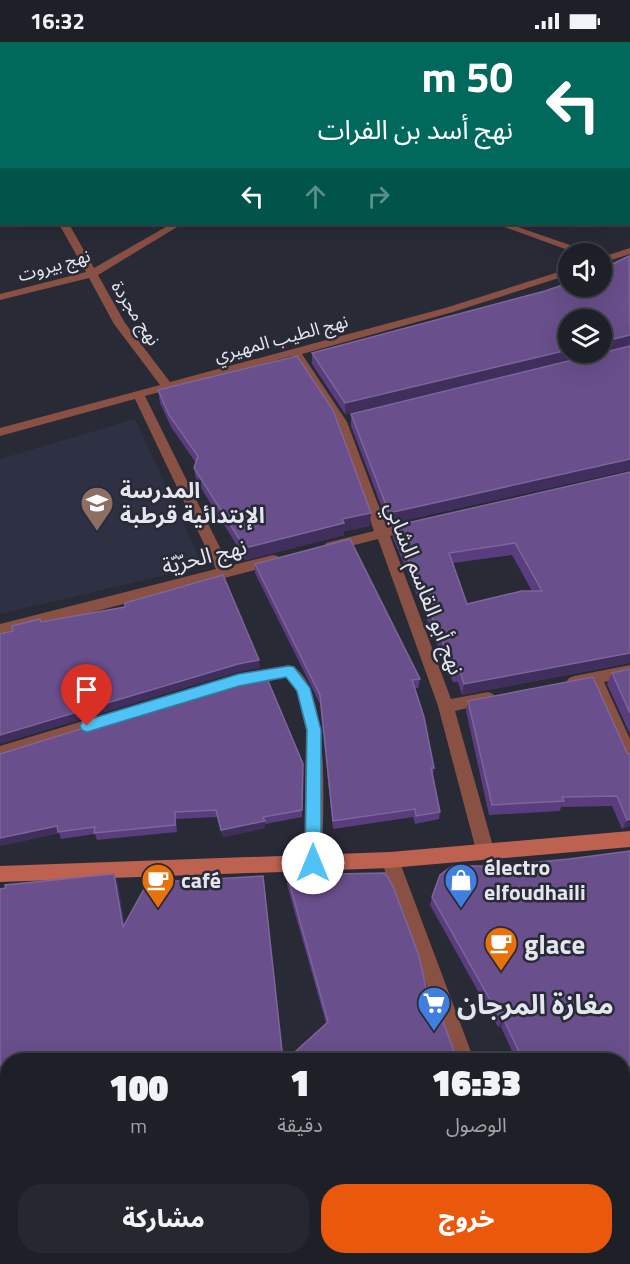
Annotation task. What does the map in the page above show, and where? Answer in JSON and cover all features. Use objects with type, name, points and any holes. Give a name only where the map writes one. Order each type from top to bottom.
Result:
[{"type":"street","name":"نهج مجردة","points":[[65,225],[120,324],[167,386]]},
{"type":"street","name":"نهج بيروت","points":[[0,297],[92,274],[175,225]]},
{"type":"street","points":[[504,225],[558,243]]},
{"type":"street","points":[[612,256],[630,251]]},
{"type":"street","points":[[612,261],[630,265]]},
{"type":"street","name":"نهج الطيب المهيري","points":[[2,432],[449,310],[558,275]]},
{"type":"street","name":"نهج أبو القاسم الشابي","points":[[296,353],[347,420],[381,533],[447,706],[485,850]]},
{"type":"street","points":[[138,394],[225,573]]},
{"type":"street","points":[[0,418],[2,432]]},
{"type":"street","points":[[314,550],[427,523]]},
{"type":"street","name":"نهج الحرّيّة","points":[[0,630],[292,556]]},
{"type":"street","points":[[0,753],[239,680],[289,671],[303,688],[314,730],[313,863]]},
{"type":"street","points":[[560,685],[630,671]]},
{"type":"street","points":[[595,679],[630,757]]},
{"type":"street","points":[[447,706],[503,695]]},
{"type":"street","points":[[0,874],[390,860],[630,839]]},
{"type":"street","points":[[390,860],[461,1053]]},
{"type":"shaded area","name":"المدرسة الإبتدائية قرطبة","points":[[135,419],[203,566],[0,614],[0,459]]},
{"type":"building","points":[[629,256],[630,335],[612,340],[612,309],[558,309],[558,352],[345,403],[312,353],[558,286],[558,297],[612,297],[612,264]]},
{"type":"building","points":[[630,346],[630,459],[389,513],[351,414],[560,363],[612,363],[612,350]]},
{"type":"building","points":[[297,356],[333,410],[371,513],[342,519],[344,523],[245,548],[194,468],[198,456],[169,415],[158,390]]},
{"type":"building","points":[[630,472],[630,653],[464,684],[460,671],[455,672],[394,526]],"holes":[[[515,543],[542,591],[522,591],[467,604],[449,553]]]},
{"type":"building","points":[[350,539],[420,679],[412,680],[424,717],[440,812],[416,816],[415,809],[333,821],[320,695],[255,564]]},
{"type":"building","points":[[223,575],[259,660],[238,664],[0,735],[0,634],[13,631],[12,626],[40,619],[41,622],[125,607],[125,603]]},
{"type":"building","points":[[630,669],[630,713],[612,673]]},
{"type":"building","points":[[266,676],[303,764],[302,810],[263,817],[265,821],[221,830],[216,810],[175,812],[175,825],[94,833],[95,827],[58,832],[57,826],[0,838],[0,754],[239,680]]},
{"type":"building","points":[[593,677],[627,753],[630,754],[630,819],[627,820],[617,796],[562,797],[564,801],[492,805],[468,701]]},
{"type":"building","points":[[630,851],[630,1053],[520,1053],[504,1020],[502,1021],[432,897],[440,875],[452,866],[494,866]]},
{"type":"building","points":[[385,873],[393,886],[419,956],[429,1002],[436,1002],[455,1053],[294,1053],[328,1022],[287,875]]},
{"type":"building","points":[[114,874],[123,927],[149,880],[179,881],[263,876],[282,1053],[0,1053],[0,889],[6,888],[5,885]]},
{"type":"place","name":"المدرسة الإبتدائية قرطبة","points":[[97,532]]},
{"type":"place","name":"café","points":[[158,909]]},
{"type":"place","name":"électro elfoudhaili","points":[[461,909]]},
{"type":"place","name":"glace","points":[[501,972]]},
{"type":"place","name":"مغازة المرجان","points":[[434,1032]]},
{"type":"route","points":[[87,726],[239,680],[289,671],[303,688],[314,730],[313,863]]}]
